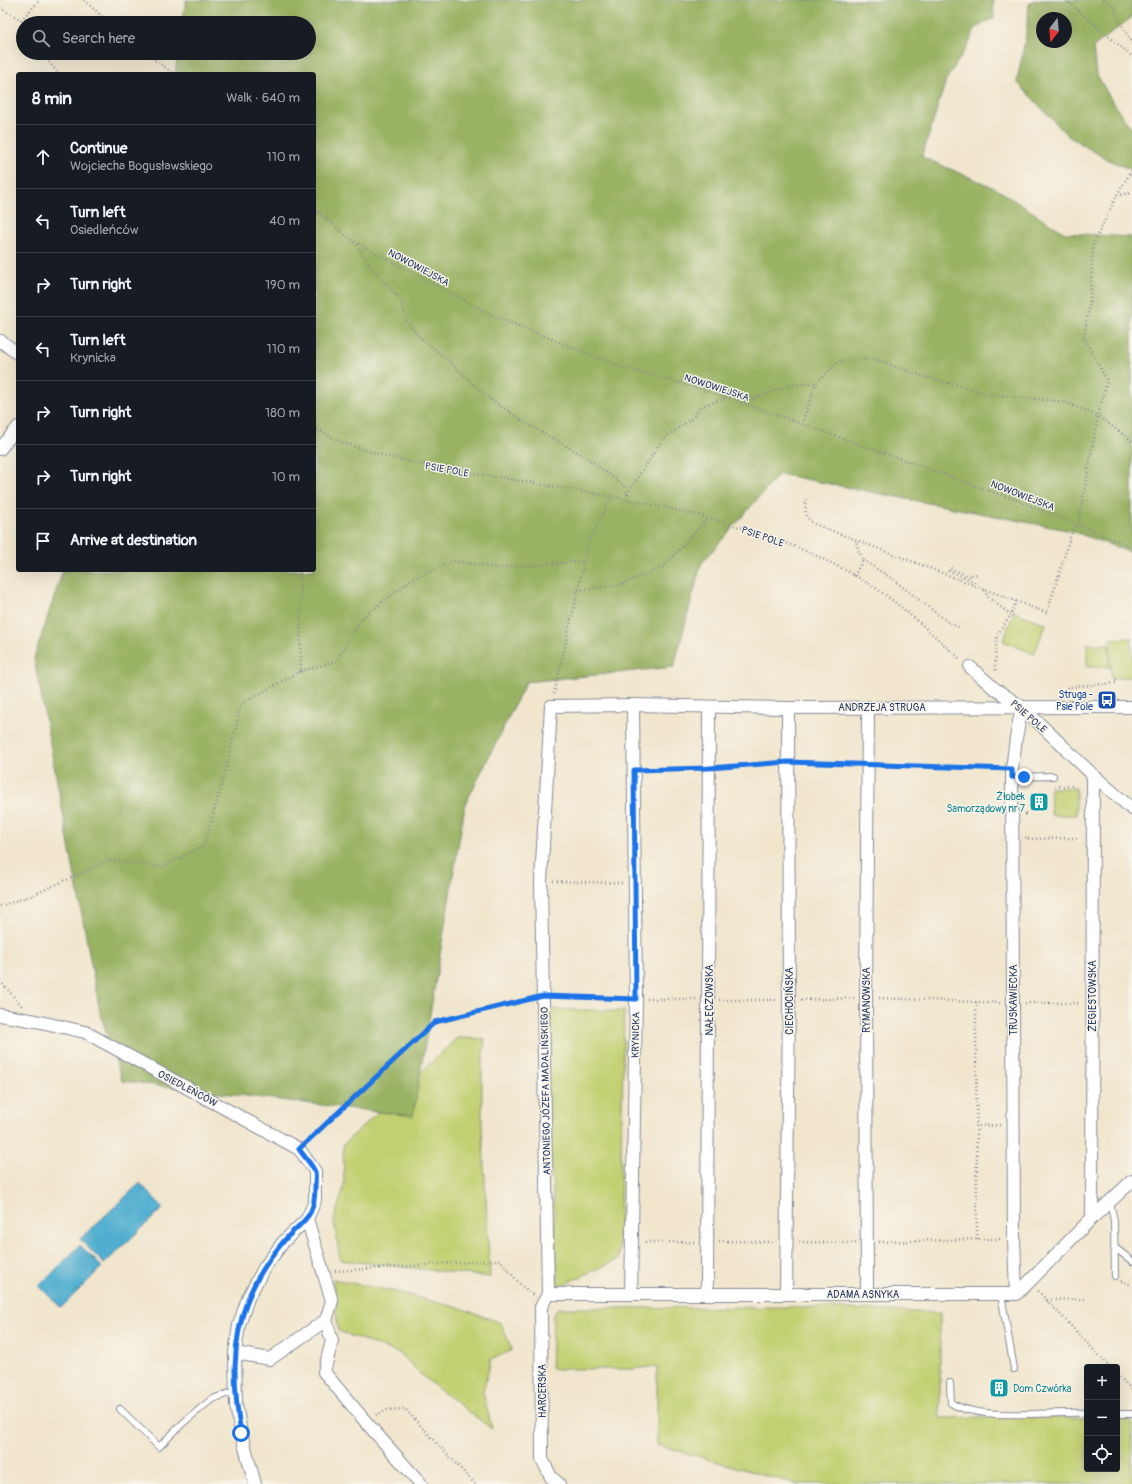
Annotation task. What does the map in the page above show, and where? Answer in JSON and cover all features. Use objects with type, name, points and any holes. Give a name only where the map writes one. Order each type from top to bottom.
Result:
[{"type":"street","points":[[0,342],[1,341],[16,352]]},
{"type":"street","points":[[0,449],[16,429]]},
{"type":"street","name":"PSIE POLE","points":[[970,667],[995,689],[1022,707],[1132,810]]},
{"type":"street","points":[[551,706],[633,705]]},
{"type":"street","name":"ANDRZEJA STRUGA","points":[[633,705],[788,708],[1132,707]]},
{"type":"street","name":"KRYNICKA","points":[[631,1294],[636,999],[633,705]]},
{"type":"street","name":"ANTONIEGO JÓZEFA MADALIŃSKIEGO","points":[[548,1294],[541,880],[551,706]]},
{"type":"street","name":"NAŁĘCZOWSKA","points":[[707,1294],[709,707]]},
{"type":"street","name":"RYMANOWSKA","points":[[866,1294],[868,707]]},
{"type":"street","name":"TRUSKAWIECKA","points":[[1016,1294],[1014,1240],[1012,773],[1016,738],[1022,707]]},
{"type":"street","name":"CIECHOCIŃSKA","points":[[786,1294],[789,1000],[788,708]]},
{"type":"street","name":"ŻEGIESTOWSKA","points":[[1092,1218],[1093,775]]},
{"type":"street","name":"OSIEDLEŃCÓW","points":[[0,1015],[85,1032],[299,1149],[315,1171],[315,1201],[307,1219]]},
{"type":"street","points":[[1016,1294],[1092,1218],[1132,1181]]},
{"type":"street","points":[[255,1484],[241,1433],[235,1391],[235,1353],[239,1326],[248,1298],[264,1268],[284,1241],[307,1219],[332,1301],[326,1320],[332,1341],[324,1372],[421,1484]]},
{"type":"street","name":"ADAMA ASNYKA","points":[[548,1294],[1016,1294]]},
{"type":"street","name":"HARCERSKA","points":[[548,1294],[541,1307],[542,1459],[551,1477],[559,1484]]},
{"type":"street","points":[[235,1353],[270,1359],[326,1320]]},
{"type":"lane","points":[[1012,773],[1054,776]]},
{"type":"lane","points":[[1110,1202],[1114,1221],[1114,1247],[1117,1278]]},
{"type":"lane","points":[[1114,1247],[1132,1261]]},
{"type":"lane","points":[[1001,1294],[1014,1370]]},
{"type":"lane","points":[[950,1383],[951,1403],[960,1408],[1020,1415],[1045,1413],[1084,1413]]},
{"type":"lane","points":[[120,1409],[159,1447],[212,1399],[235,1391]]},
{"type":"lane","points":[[1120,1414],[1132,1414]]},
{"type":"path","points":[[25,16],[40,0]]},
{"type":"path","points":[[84,0],[101,16]]},
{"type":"path","points":[[1066,0],[1132,56]]},
{"type":"path","points":[[1102,0],[1107,0],[1115,7],[1117,16],[1132,44]]},
{"type":"path","points":[[0,8],[16,17]]},
{"type":"path","points":[[47,60],[56,72]]},
{"type":"path","points":[[155,60],[171,72]]},
{"type":"path","points":[[806,499],[805,511],[809,521],[1047,613],[1072,531],[1078,525],[1098,416],[1107,381],[1084,337],[1090,301],[1093,245],[1117,195],[1131,174],[1132,170]]},
{"type":"path","points":[[1117,195],[1132,192]]},
{"type":"path","name":"NOWOWIEJSKA","points":[[316,212],[353,241],[494,316],[619,366],[727,398],[1016,500],[1132,547]]},
{"type":"path","points":[[353,241],[373,269],[401,300],[406,320],[419,337],[442,355],[489,398],[527,424],[586,457],[625,487],[629,500]]},
{"type":"path","points":[[802,424],[816,383],[839,361],[874,359],[926,377],[990,394],[1065,402],[1098,416],[1132,440]]},
{"type":"path","points":[[741,403],[790,385],[816,383]]},
{"type":"path","points":[[626,494],[662,440],[692,418],[702,406],[727,398]]},
{"type":"path","name":"PSIE POLE","points":[[316,429],[342,442],[388,457],[444,469],[612,496],[708,518],[801,549],[867,583],[906,612],[970,667]]},
{"type":"path","points":[[551,706],[589,541],[612,496]]},
{"type":"path","points":[[578,590],[620,585],[663,567],[708,518]]},
{"type":"path","points":[[856,539],[858,550],[863,560],[891,578],[949,623],[959,627]]},
{"type":"path","points":[[854,576],[863,560]]},
{"type":"path","points":[[0,906],[31,896],[109,860],[162,867],[204,846],[226,769],[241,704],[301,671],[337,661],[362,618],[412,579],[454,561],[497,568],[584,561]]},
{"type":"path","points":[[975,582],[949,571],[950,568],[971,577],[972,575],[978,574]]},
{"type":"path","points":[[300,572],[301,671]]},
{"type":"path","points":[[984,589],[989,598],[1012,616]]},
{"type":"path","points":[[996,673],[995,665],[997,636],[1012,616],[1016,601]]},
{"type":"path","points":[[1067,697],[1068,687],[1116,683],[1116,678]]},
{"type":"path","points":[[634,770],[709,768],[788,762],[1012,773]]},
{"type":"path","points":[[1025,807],[1025,821]]},
{"type":"path","points":[[1026,834],[1026,839],[1079,838]]},
{"type":"path","points":[[541,880],[635,884]]},
{"type":"path","points":[[0,981],[36,1021]]},
{"type":"path","points":[[299,1149],[435,1022],[543,996],[687,999]]},
{"type":"path","points":[[826,999],[866,997],[1013,1003],[1092,1003]]},
{"type":"path","points":[[747,1000],[764,1000]]},
{"type":"path","points":[[976,1002],[975,1126],[977,1239]]},
{"type":"path","points":[[975,1126],[1014,1125]]},
{"type":"path","points":[[632,1242],[867,1242],[977,1239],[1014,1240]]},
{"type":"path","points":[[323,1272],[500,1260],[520,1284],[538,1299],[548,1294]]},
{"type":"path","points":[[1117,1278],[1132,1285]]},
{"type":"path","points":[[1029,1282],[1107,1364]]},
{"type":"path","points":[[1047,1301],[1086,1299]]},
{"type":"path","points":[[1120,1377],[1132,1390]]},
{"type":"path","points":[[365,1421],[385,1410],[405,1409],[475,1484]]},
{"type":"green space","points":[[186,0],[993,0],[994,18],[976,28],[967,47],[946,80],[922,157],[995,188],[1065,233],[1132,237],[1132,553],[1072,531],[779,474],[701,564],[674,667],[526,682],[465,805],[413,1116],[122,1081],[100,1012],[34,658],[62,572],[316,572],[316,72],[175,72],[177,60],[316,60],[316,16],[183,16]]},
{"type":"green space","points":[[1034,0],[1132,0],[1132,17],[1093,47],[1096,73],[1111,99],[1132,128],[1132,170],[1106,159],[1068,136],[1017,82],[1026,35],[1029,4]]},
{"type":"green space","points":[[1014,612],[1046,624],[1034,654],[1003,641]]},
{"type":"green space","points":[[1132,638],[1132,677],[1111,678],[1110,639]]},
{"type":"green space","points":[[1087,644],[1109,644],[1110,667],[1087,667]]},
{"type":"green space","points":[[1050,788],[1076,788],[1076,815],[1051,815]]},
{"type":"green space","points":[[543,1009],[624,1011],[619,1259],[558,1287]]},
{"type":"green space","points":[[457,1038],[485,1039],[482,1064],[482,1124],[490,1277],[340,1260],[334,1220],[344,1186],[343,1145]]},
{"type":"green space","points":[[333,1279],[392,1291],[463,1309],[501,1323],[512,1350],[491,1360],[483,1392],[492,1429],[441,1391],[418,1372],[401,1354],[338,1331]]},
{"type":"green space","points":[[804,1307],[940,1313],[940,1418],[1084,1418],[1084,1472],[1120,1472],[1120,1419],[1132,1419],[1132,1484],[797,1484],[657,1445],[657,1366],[634,1369],[551,1369],[553,1315],[558,1308]]},
{"type":"water","points":[[140,1183],[163,1208],[104,1264],[80,1239]]},
{"type":"water","points":[[80,1245],[102,1267],[61,1308],[39,1286]]},
{"type":"place","name":"Struga - Psie Pole","points":[[1107,700]]},
{"type":"place","name":"Żłobek Samorządowy nr 7","points":[[1039,802]]},
{"type":"place","name":"Dom Czwórka","points":[[999,1388]]},
{"type":"route","points":[[241,1433],[235,1391],[235,1353],[239,1326],[248,1298],[264,1268],[284,1241],[307,1219],[315,1201],[315,1171],[299,1149],[435,1022],[543,996],[636,999],[634,770],[709,768],[788,762],[868,766],[1012,769],[1012,777],[1024,777]]}]
